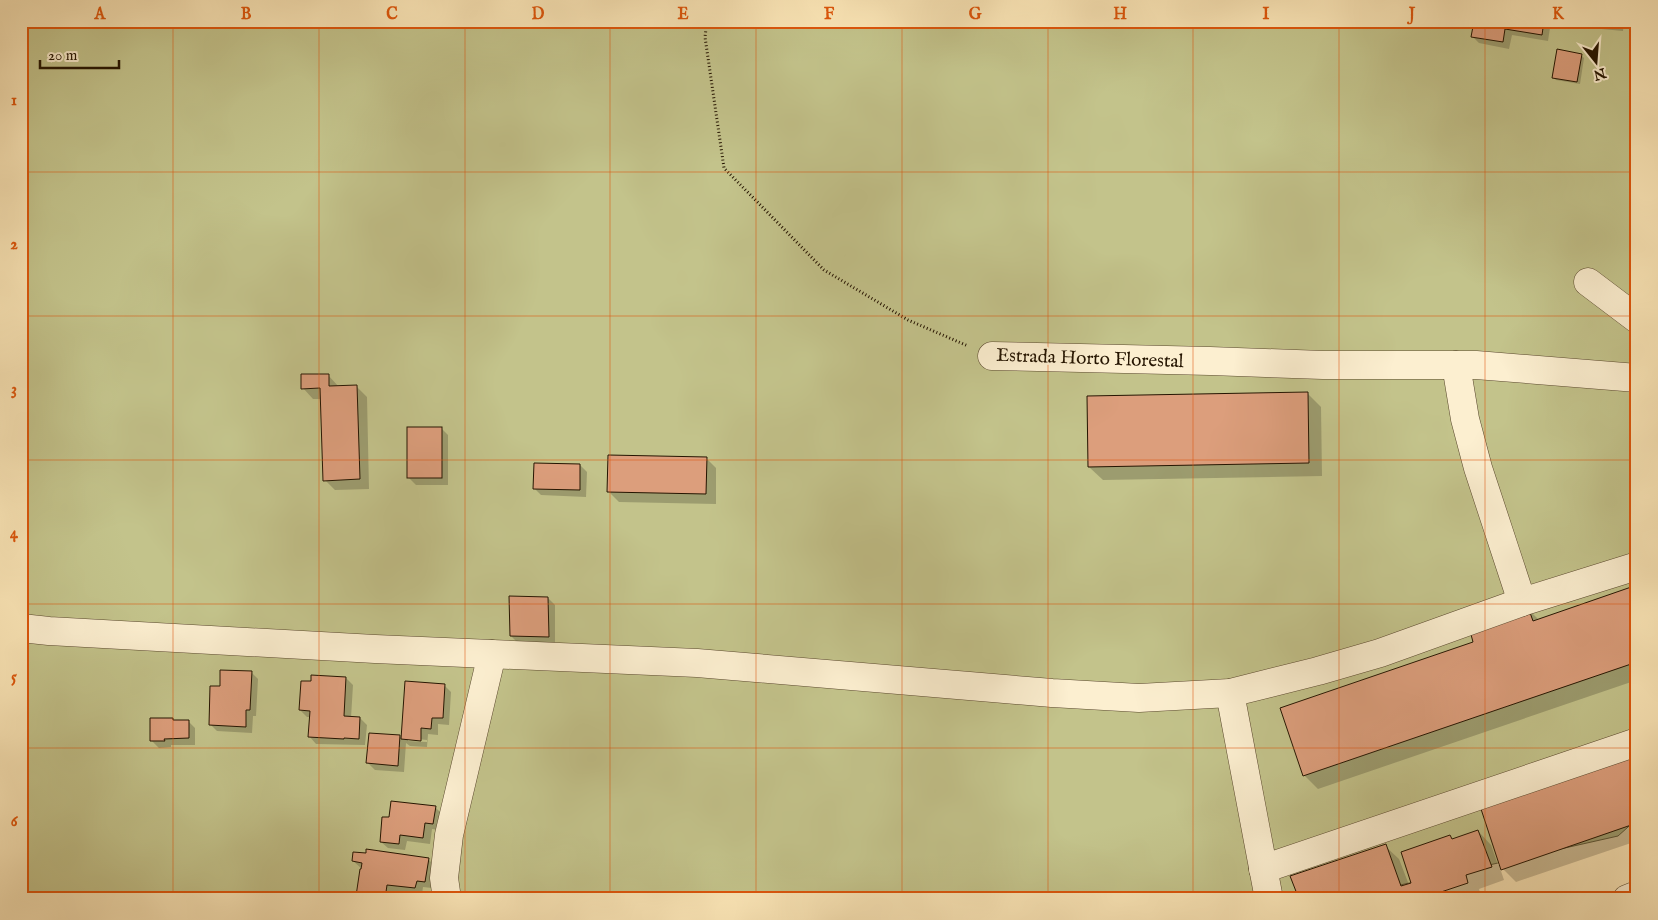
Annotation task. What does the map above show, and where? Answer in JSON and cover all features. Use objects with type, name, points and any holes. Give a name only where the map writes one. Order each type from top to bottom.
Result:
[{"type":"street","points":[[1588,282],[1637,319]]},
{"type":"street","name":"Estrada Horto Florestal","points":[[992,356],[1201,360],[1323,365],[1476,365],[1637,378]]},
{"type":"street","points":[[1456,366],[1465,419],[1478,468],[1522,602]]},
{"type":"street","points":[[21,628],[245,642],[697,663],[1052,693],[1139,698],[1230,694],[1318,671],[1380,653],[1522,602],[1637,566]]},
{"type":"street","points":[[447,899],[444,878],[449,835],[492,654]]},
{"type":"street","points":[[1230,694],[1269,899]]},
{"type":"street","points":[[1263,868],[1637,742]]},
{"type":"street","points":[[1627,899],[1637,896]]},
{"type":"path","name":"Estrada Horto Florestal","points":[[707,21],[705,37],[724,168],[824,270],[908,320],[992,356]]},
{"type":"green space","points":[[21,21],[1637,21],[1637,819],[1618,836],[1338,899],[21,899]]},
{"type":"building","points":[[1474,21],[1485,23],[1485,21],[1544,21],[1542,35],[1505,29],[1503,42],[1471,37]]},
{"type":"building","points":[[1557,49],[1582,54],[1577,82],[1552,78]]},
{"type":"building","points":[[301,374],[329,374],[329,386],[357,385],[360,479],[323,481],[320,388],[301,389]]},
{"type":"building","points":[[1308,392],[1309,463],[1088,467],[1087,396]]},
{"type":"building","points":[[407,427],[442,427],[442,478],[407,478]]},
{"type":"building","points":[[608,455],[707,457],[706,494],[607,492]]},
{"type":"building","points":[[534,463],[580,464],[580,490],[533,489]]},
{"type":"building","points":[[1637,585],[1637,662],[1303,776],[1280,708],[1473,642],[1469,627],[1528,607],[1533,621]]},
{"type":"building","points":[[509,596],[548,597],[549,637],[510,636]]},
{"type":"building","points":[[220,670],[252,671],[250,710],[246,710],[246,727],[209,725],[210,686],[220,686]]},
{"type":"building","points":[[311,675],[346,677],[344,716],[360,717],[359,739],[308,737],[310,711],[299,710],[301,681],[311,681]]},
{"type":"building","points":[[405,681],[445,684],[443,718],[432,718],[431,729],[421,728],[421,741],[401,739]]},
{"type":"building","points":[[150,718],[189,720],[189,738],[150,741]]},
{"type":"building","points":[[369,733],[400,735],[398,766],[366,763]]},
{"type":"building","points":[[1637,756],[1637,823],[1501,870],[1481,809]]},
{"type":"building","points":[[391,801],[436,806],[433,824],[425,823],[423,838],[400,835],[399,844],[380,842],[382,817],[389,817]]},
{"type":"building","points":[[1478,830],[1492,867],[1466,875],[1468,883],[1420,899],[1299,899],[1290,876],[1386,844],[1401,886],[1411,883],[1401,852],[1450,835],[1452,839]]},
{"type":"building","points":[[366,849],[429,858],[425,882],[417,881],[415,888],[387,885],[385,899],[356,896],[362,863],[352,861],[353,852],[366,853]]}]
